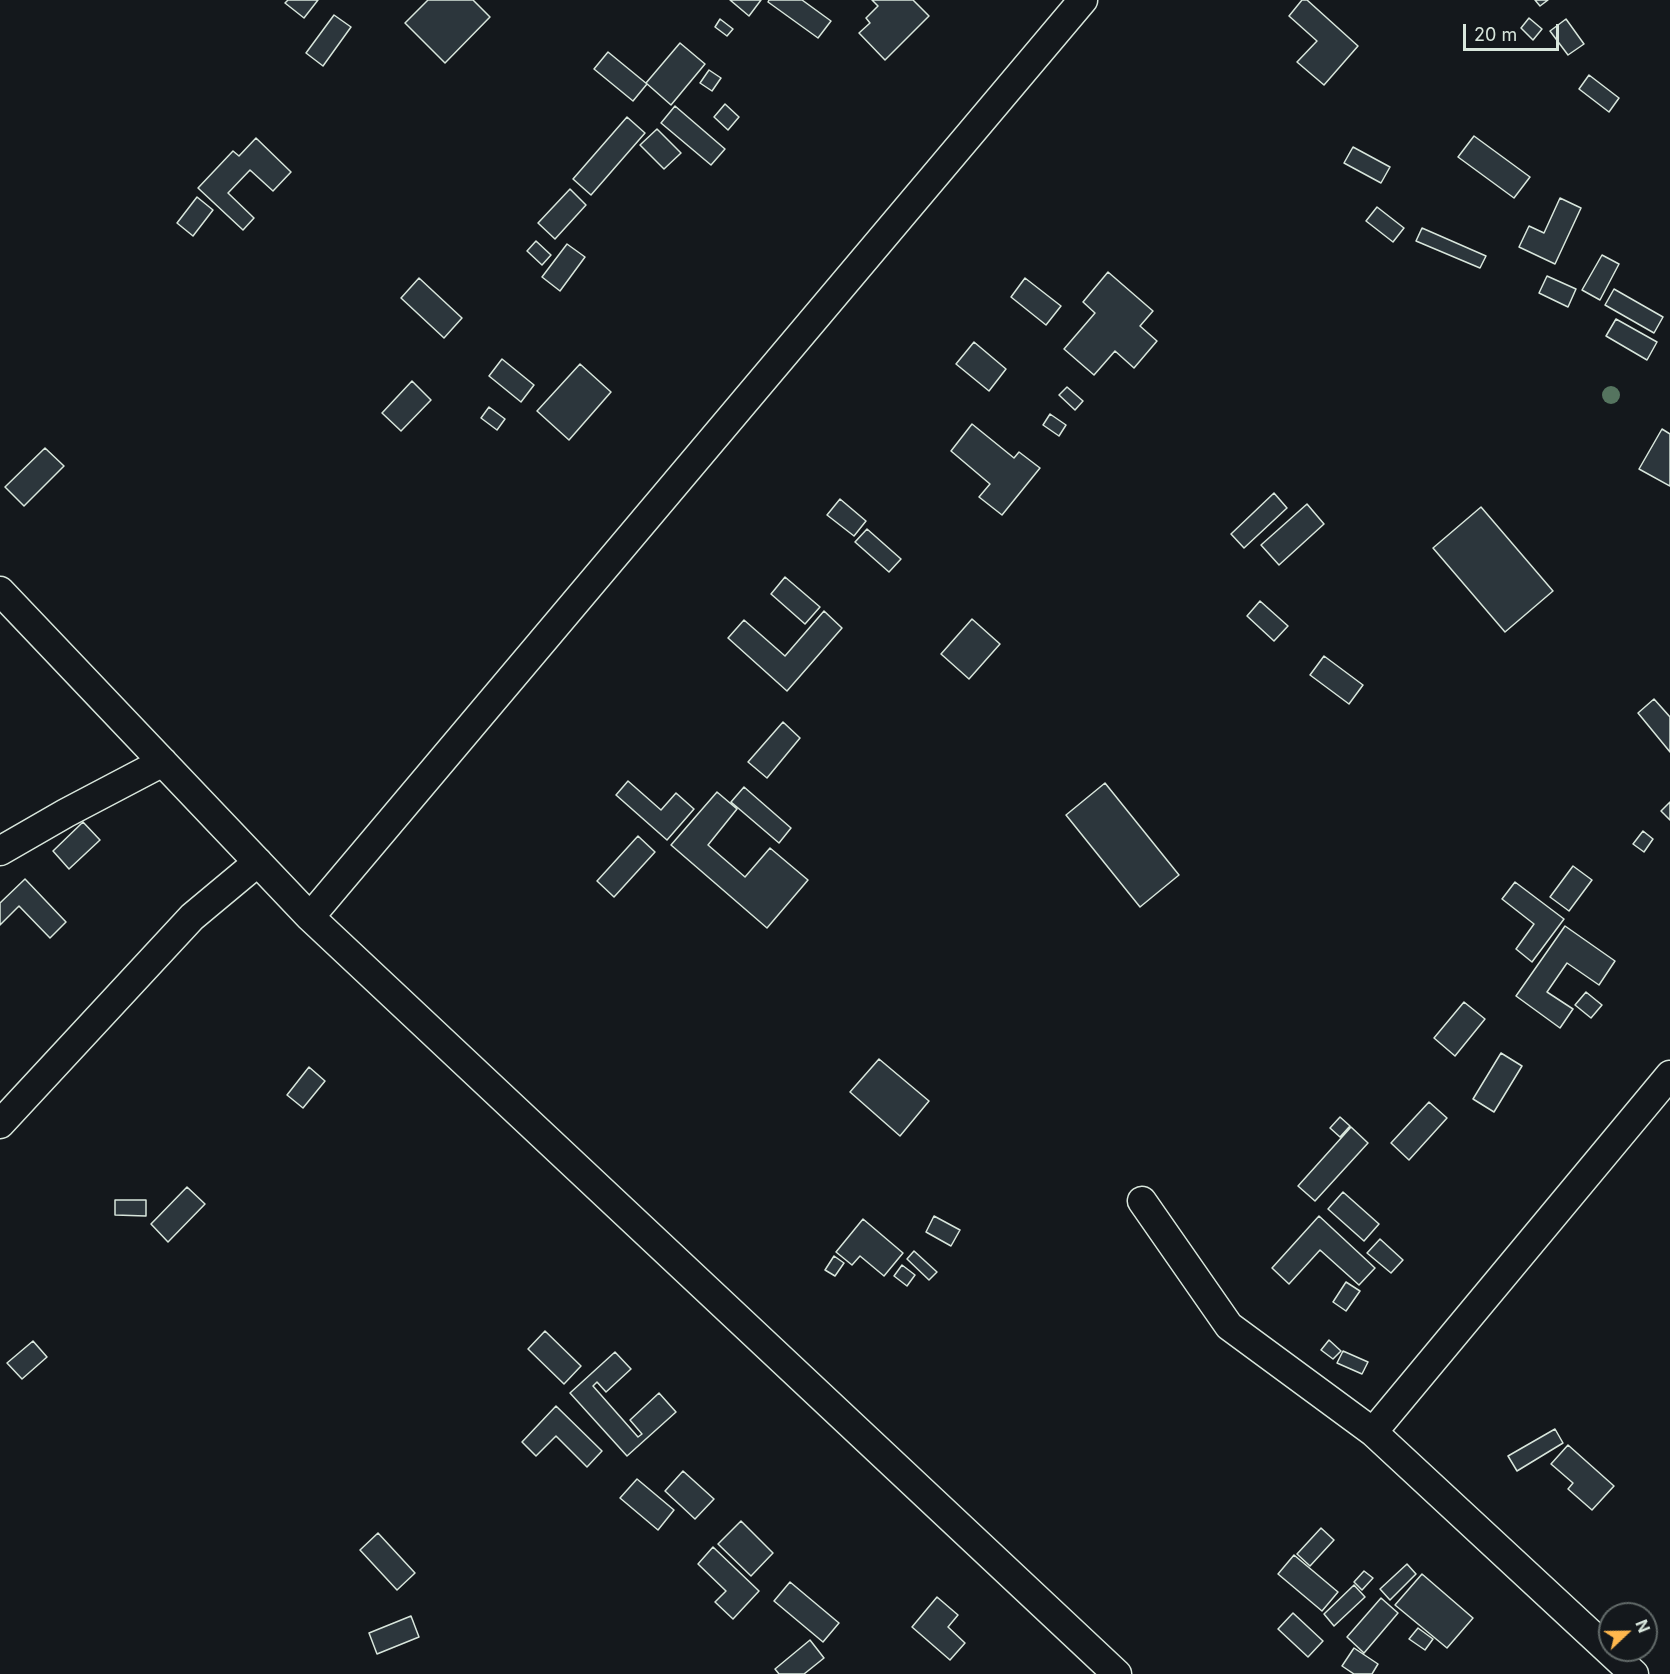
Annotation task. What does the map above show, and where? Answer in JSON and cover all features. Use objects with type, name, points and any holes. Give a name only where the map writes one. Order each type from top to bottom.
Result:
[{"type":"street","points":[[310,917],[1083,0]]},
{"type":"street","points":[[0,591],[310,917],[1117,1674]]},
{"type":"street","points":[[0,851],[163,762]]},
{"type":"street","points":[[0,1124],[10,1098],[192,917],[258,862]]},
{"type":"street","points":[[1373,1432],[1670,1075]]},
{"type":"street","points":[[1142,1201],[1229,1326],[1373,1432],[1634,1674]]},
{"type":"building","points":[[288,0],[318,0],[304,18],[285,3]]},
{"type":"building","points":[[428,0],[473,0],[490,17],[445,63],[405,23]]},
{"type":"building","points":[[730,0],[761,0],[749,16]]},
{"type":"building","points":[[769,0],[802,0],[831,21],[818,38],[768,2]]},
{"type":"building","points":[[872,0],[913,0],[929,16],[885,60],[859,33],[870,23],[866,18],[878,6]]},
{"type":"building","points":[[1302,0],[1307,0],[1358,46],[1324,85],[1297,62],[1317,41],[1289,16]]},
{"type":"building","points":[[1535,0],[1548,0],[1540,6]]},
{"type":"building","points":[[334,15],[351,27],[323,66],[306,53]]},
{"type":"building","points":[[1529,18],[1542,29],[1533,40],[1521,28]]},
{"type":"building","points":[[720,19],[733,29],[727,36],[715,27]]},
{"type":"building","points":[[1566,19],[1584,44],[1568,55],[1550,31]]},
{"type":"building","points":[[680,43],[705,64],[671,105],[646,83]]},
{"type":"building","points":[[608,52],[647,84],[633,101],[594,69]]},
{"type":"building","points":[[709,70],[721,78],[712,91],[700,83]]},
{"type":"building","points":[[1589,75],[1619,98],[1609,112],[1579,89]]},
{"type":"building","points":[[725,104],[739,117],[728,130],[714,117]]},
{"type":"building","points":[[675,106],[725,149],[711,165],[661,123]]},
{"type":"building","points":[[627,117],[645,133],[591,195],[573,179]]},
{"type":"building","points":[[657,129],[681,153],[664,169],[640,145]]},
{"type":"building","points":[[1474,136],[1530,177],[1514,198],[1458,157]]},
{"type":"building","points":[[256,138],[291,172],[273,191],[250,170],[228,193],[254,218],[243,230],[198,188],[233,151],[239,156]]},
{"type":"building","points":[[1353,147],[1390,167],[1381,183],[1344,163]]},
{"type":"building","points":[[570,189],[586,205],[555,239],[538,223]]},
{"type":"building","points":[[197,197],[213,210],[193,236],[177,223]]},
{"type":"building","points":[[1560,198],[1581,208],[1555,264],[1519,247],[1529,226],[1544,233]]},
{"type":"building","points":[[1377,207],[1404,228],[1393,242],[1366,221]]},
{"type":"building","points":[[1422,228],[1486,256],[1480,268],[1416,241]]},
{"type":"building","points":[[536,241],[551,255],[542,265],[527,251]]},
{"type":"building","points":[[567,244],[585,257],[560,291],[542,277]]},
{"type":"building","points":[[1602,255],[1619,264],[1600,300],[1582,290]]},
{"type":"building","points":[[1108,272],[1153,311],[1140,326],[1157,341],[1134,368],[1115,351],[1094,375],[1064,349],[1095,313],[1083,302]]},
{"type":"building","points":[[1547,276],[1576,289],[1568,307],[1539,293]]},
{"type":"building","points":[[419,278],[462,318],[444,338],[401,298]]},
{"type":"building","points":[[1025,278],[1061,306],[1046,325],[1011,297]]},
{"type":"building","points":[[1614,289],[1663,317],[1654,333],[1605,305]]},
{"type":"building","points":[[1616,319],[1657,342],[1647,360],[1606,336]]},
{"type":"building","points":[[974,342],[1006,369],[989,391],[956,364]]},
{"type":"building","points":[[502,359],[534,385],[521,402],[489,376]]},
{"type":"building","points":[[580,364],[611,392],[569,440],[537,411]]},
{"type":"building","points":[[412,381],[431,400],[401,431],[382,413]]},
{"type":"building","points":[[1067,387],[1083,401],[1075,410],[1059,395]]},
{"type":"building","points":[[489,407],[505,419],[497,430],[481,418]]},
{"type":"building","points":[[1050,414],[1066,425],[1059,436],[1043,425]]},
{"type":"building","points":[[972,424],[1014,458],[1019,452],[1040,468],[1002,515],[979,497],[990,484],[951,451]]},
{"type":"building","points":[[1662,429],[1670,434],[1670,486],[1639,469]]},
{"type":"building","points":[[45,448],[64,466],[24,506],[5,487]]},
{"type":"building","points":[[1274,493],[1287,508],[1244,548],[1231,534]]},
{"type":"building","points":[[840,499],[866,521],[854,536],[827,515]]},
{"type":"building","points":[[1307,504],[1324,524],[1279,565],[1261,545]]},
{"type":"building","points":[[1481,507],[1553,591],[1505,632],[1433,548]]},
{"type":"building","points":[[867,529],[901,559],[889,572],[855,542]]},
{"type":"building","points":[[785,577],[820,607],[805,624],[771,594]]},
{"type":"building","points":[[1260,601],[1288,626],[1274,641],[1247,616]]},
{"type":"building","points":[[824,611],[842,628],[787,691],[728,638],[744,620],[785,656]]},
{"type":"building","points":[[972,619],[1000,644],[969,679],[941,654]]},
{"type":"building","points":[[1324,656],[1363,685],[1349,704],[1310,675]]},
{"type":"building","points":[[1654,699],[1670,717],[1670,752],[1638,713]]},
{"type":"building","points":[[783,722],[800,738],[767,778],[748,762]]},
{"type":"building","points":[[628,781],[661,810],[676,793],[694,809],[667,840],[616,795]]},
{"type":"building","points":[[1105,783],[1179,875],[1140,907],[1066,815]]},
{"type":"building","points":[[744,787],[791,828],[779,843],[731,802]]},
{"type":"building","points":[[717,792],[737,809],[708,845],[745,877],[770,848],[808,880],[767,928],[671,845]]},
{"type":"building","points":[[1670,802],[1670,820],[1661,811]]},
{"type":"building","points":[[83,822],[100,840],[69,869],[53,851]]},
{"type":"building","points":[[1643,831],[1653,839],[1644,852],[1633,844]]},
{"type":"building","points":[[638,836],[655,852],[614,897],[597,881]]},
{"type":"building","points":[[1573,866],[1592,880],[1569,911],[1550,897]]},
{"type":"building","points":[[25,879],[66,922],[50,938],[19,906],[0,925],[0,903]]},
{"type":"building","points":[[1515,882],[1564,919],[1532,962],[1516,949],[1534,924],[1502,899]]},
{"type":"building","points":[[1565,926],[1615,961],[1599,985],[1567,963],[1547,992],[1573,1009],[1560,1028],[1516,996]]},
{"type":"building","points":[[1586,992],[1602,1005],[1591,1018],[1575,1005]]},
{"type":"building","points":[[1464,1002],[1485,1019],[1455,1056],[1434,1038]]},
{"type":"building","points":[[1501,1053],[1522,1066],[1494,1112],[1473,1099]]},
{"type":"building","points":[[879,1059],[929,1101],[900,1136],[850,1092]]},
{"type":"building","points":[[309,1067],[325,1081],[303,1108],[287,1095]]},
{"type":"building","points":[[1429,1102],[1447,1118],[1409,1160],[1391,1143]]},
{"type":"building","points":[[1340,1117],[1350,1126],[1340,1137],[1330,1128]]},
{"type":"building","points":[[1351,1127],[1368,1143],[1315,1201],[1298,1186]]},
{"type":"building","points":[[187,1187],[205,1204],[168,1242],[151,1224]]},
{"type":"building","points":[[1343,1192],[1379,1224],[1364,1241],[1328,1209]]},
{"type":"building","points":[[115,1200],[146,1200],[146,1216],[115,1215]]},
{"type":"building","points":[[934,1216],[960,1230],[951,1246],[926,1232]]},
{"type":"building","points":[[1319,1216],[1375,1268],[1359,1285],[1320,1250],[1289,1284],[1272,1268]]},
{"type":"building","points":[[863,1219],[903,1253],[884,1276],[860,1256],[852,1265],[836,1252]]},
{"type":"building","points":[[1380,1239],[1403,1260],[1391,1273],[1367,1253]]},
{"type":"building","points":[[914,1251],[937,1272],[929,1280],[907,1259]]},
{"type":"building","points":[[834,1256],[844,1263],[835,1276],[825,1270]]},
{"type":"building","points":[[902,1265],[915,1275],[907,1286],[894,1276]]},
{"type":"building","points":[[1346,1282],[1360,1291],[1346,1311],[1333,1302]]},
{"type":"building","points":[[545,1331],[581,1366],[564,1384],[528,1349]]},
{"type":"building","points":[[1329,1340],[1341,1351],[1333,1359],[1321,1350]]},
{"type":"building","points":[[33,1341],[47,1357],[22,1379],[7,1363]]},
{"type":"building","points":[[1343,1351],[1368,1362],[1362,1374],[1337,1363]]},
{"type":"building","points":[[615,1352],[631,1369],[606,1392],[597,1382],[593,1386],[638,1437],[642,1434],[630,1420],[659,1393],[676,1412],[627,1456],[570,1393]]},
{"type":"building","points":[[556,1406],[602,1451],[587,1467],[556,1436],[536,1456],[522,1442]]},
{"type":"building","points":[[1555,1429],[1563,1443],[1517,1471],[1508,1456]]},
{"type":"building","points":[[1568,1445],[1614,1486],[1592,1510],[1568,1489],[1573,1483],[1551,1464]]},
{"type":"building","points":[[683,1471],[714,1499],[695,1519],[665,1491]]},
{"type":"building","points":[[637,1479],[674,1510],[658,1530],[620,1498]]},
{"type":"building","points":[[741,1521],[773,1553],[751,1576],[718,1544]]},
{"type":"building","points":[[1321,1528],[1334,1540],[1310,1566],[1297,1554]]},
{"type":"building","points":[[378,1533],[415,1573],[397,1590],[360,1550]]},
{"type":"building","points":[[713,1547],[759,1591],[733,1619],[715,1602],[726,1591],[698,1564]]},
{"type":"building","points":[[1294,1555],[1338,1592],[1322,1611],[1278,1574]]},
{"type":"building","points":[[1407,1564],[1416,1574],[1390,1600],[1380,1589]]},
{"type":"building","points":[[1364,1571],[1373,1578],[1362,1590],[1354,1582]]},
{"type":"building","points":[[1422,1574],[1473,1618],[1447,1648],[1395,1605]]},
{"type":"building","points":[[790,1582],[839,1623],[823,1642],[774,1601]]},
{"type":"building","points":[[1354,1585],[1365,1597],[1334,1626],[1324,1614]]},
{"type":"building","points":[[937,1597],[958,1615],[948,1627],[965,1643],[950,1660],[912,1627]]},
{"type":"building","points":[[1381,1598],[1398,1613],[1364,1653],[1347,1637]]},
{"type":"building","points":[[1293,1613],[1323,1641],[1308,1657],[1278,1629]]},
{"type":"building","points":[[411,1616],[419,1637],[377,1654],[369,1633]]},
{"type":"building","points":[[1418,1628],[1433,1639],[1425,1650],[1409,1639]]},
{"type":"building","points":[[810,1640],[824,1658],[804,1674],[779,1674],[775,1669]]},
{"type":"building","points":[[1354,1648],[1378,1664],[1372,1674],[1354,1674],[1342,1666]]}]
